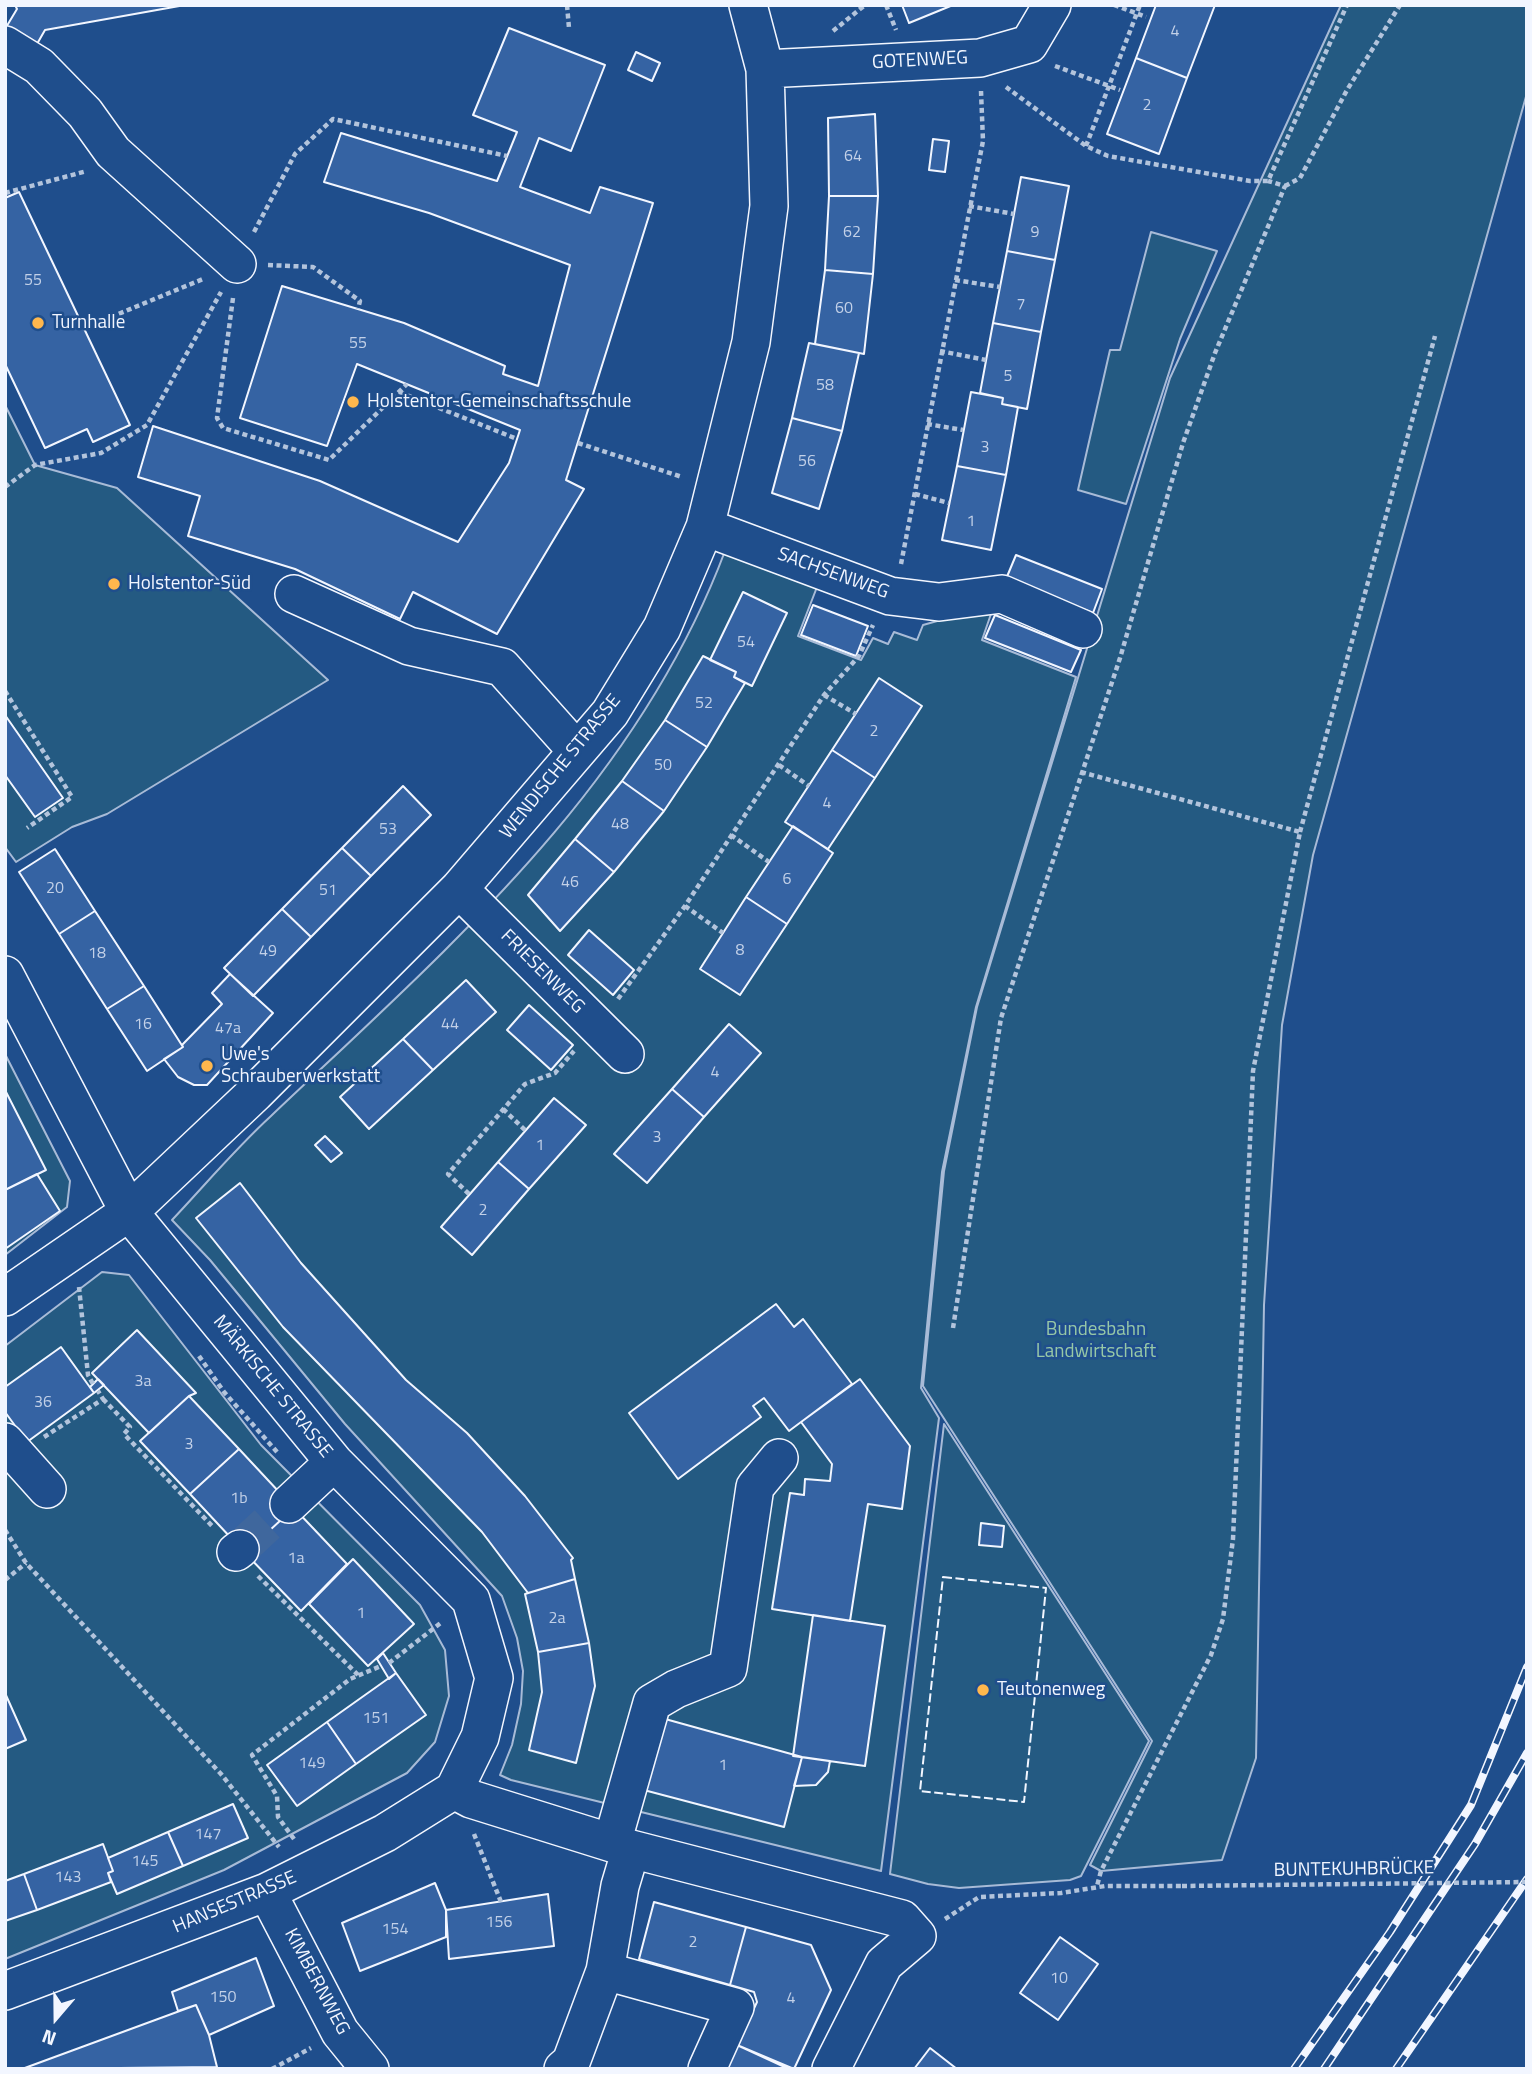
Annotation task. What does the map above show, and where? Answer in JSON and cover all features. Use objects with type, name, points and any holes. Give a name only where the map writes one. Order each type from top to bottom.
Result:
[{"type":"street","name":"WENDISCHE STRASSE","points":[[5,1297],[130,1212],[255,1093],[459,889],[610,713],[662,628],[705,527],[751,342],[769,206],[765,69],[748,5]]},
{"type":"street","points":[[1029,44],[1052,5]]},
{"type":"street","name":"GOTENWEG","points":[[765,69],[980,58],[1029,44]]},
{"type":"street","points":[[5,45],[39,66],[85,113],[113,152],[237,264]]},
{"type":"street","name":"SACHSENWEG","points":[[705,527],[890,596],[939,601],[1002,594],[1083,629]]},
{"type":"street","points":[[294,594],[409,646],[502,667],[577,751]]},
{"type":"street","name":"FRIESENWEG","points":[[459,889],[625,1054]]},
{"type":"street","name":"MÄRKISCHE STRASSE","points":[[5,975],[130,1212],[334,1462],[471,1600],[494,1678],[480,1737],[454,1790]]},
{"type":"street","points":[[5,1442],[47,1489]]},
{"type":"street","points":[[570,2067],[605,1971],[620,1886],[622,1846],[652,1703],[676,1689],[729,1668],[755,1487],[779,1458]]},
{"type":"street","points":[[289,1504],[334,1462]]},
{"type":"street","points":[[454,1790],[471,1799],[622,1846],[902,1919],[917,1936],[884,1964],[831,2069]]},
{"type":"street","name":"HANSESTRASSE","points":[[5,1990],[268,1892],[385,1833],[454,1790]]},
{"type":"street","name":"KIMBERNWEG","points":[[268,1892],[340,2032],[370,2069]]},
{"type":"street","points":[[605,1971],[735,2007],[707,2069]]},
{"type":"path","points":[[567,5],[569,28]]},
{"type":"path","points":[[1114,5],[1146,17]]},
{"type":"path","points":[[1086,146],[1140,5]]},
{"type":"path","points":[[1268,181],[1347,5]]},
{"type":"path","points":[[953,1328],[1001,1018],[1120,658],[1188,430],[1215,353],[1285,186],[1300,178],[1347,90],[1400,5]]},
{"type":"path","points":[[1029,44],[1041,60],[1120,90]]},
{"type":"path","points":[[980,58],[993,78],[1086,146],[1108,156],[1285,186]]},
{"type":"path","points":[[469,1194],[448,1174],[525,1084],[555,1073],[637,976],[824,695],[859,656],[880,608],[890,596],[900,569],[940,351],[983,141],[980,58]]},
{"type":"path","points":[[5,487],[35,465],[102,453],[147,425],[295,154],[333,119],[507,156]]},
{"type":"path","points":[[5,192],[82,174],[113,152]]},
{"type":"path","points":[[969,206],[1014,214]]},
{"type":"path","points":[[237,264],[218,418],[223,428],[329,460],[407,384]]},
{"type":"path","points":[[111,317],[237,264],[313,267],[360,300],[358,309]]},
{"type":"path","points":[[955,280],[1000,287]]},
{"type":"path","points":[[1097,1886],[1101,1871],[1211,1655],[1223,1619],[1233,1539],[1252,1071],[1300,832],[1435,336]]},
{"type":"path","points":[[940,351],[986,360]]},
{"type":"path","points":[[399,392],[517,439]]},
{"type":"path","points":[[927,424],[963,430]]},
{"type":"path","points":[[578,443],[716,487]]},
{"type":"path","points":[[915,494],[950,503]]},
{"type":"path","points":[[5,691],[72,797],[27,828]]},
{"type":"path","points":[[824,695],[856,714]]},
{"type":"path","points":[[779,765],[809,786]]},
{"type":"path","points":[[1081,772],[1300,832]]},
{"type":"path","points":[[731,835],[769,862]]},
{"type":"path","points":[[685,906],[723,933]]},
{"type":"path","points":[[503,1109],[526,1130]]},
{"type":"path","points":[[75,1248],[88,1375],[93,1384]]},
{"type":"path","points":[[41,1439],[103,1399],[98,1391]]},
{"type":"path","points":[[5,1530],[26,1563],[308,1872]]},
{"type":"path","points":[[5,1580],[26,1563]]},
{"type":"path","points":[[390,1663],[471,1600]]},
{"type":"path","points":[[308,1872],[278,1817],[277,1796],[252,1755],[350,1679],[381,1666]]},
{"type":"path","points":[[474,1834],[501,1902]]},
{"type":"path","name":"BUNTEKUHBRÜCKE","points":[[917,1936],[979,1897],[1061,1893],[1097,1886],[1527,1882]]},
{"type":"path","points":[[272,2069],[340,2032]]},
{"type":"green space","name":"Bundesbahn Landwirtschaft","points":[[1341,5],[1527,5],[1527,93],[1313,855],[1282,1025],[1264,1305],[1256,1758],[1222,1860],[1101,1871],[1090,1865],[1152,1741],[923,1386],[944,1171],[977,1007],[1170,378]]},
{"type":"green space","points":[[1151,232],[1217,251],[1180,339],[1126,504],[1078,490],[1110,350],[1120,350]]},
{"type":"green space","name":"Holstentor-Süd","points":[[5,405],[35,465],[117,488],[328,680],[107,814],[72,827],[16,862],[5,847]]},
{"type":"green space","points":[[725,551],[817,587],[798,636],[861,660],[873,638],[888,644],[894,632],[917,640],[923,625],[980,609],[991,614],[982,640],[1076,677],[976,1007],[942,1172],[921,1388],[939,1418],[881,1871],[511,1780],[500,1775],[512,1745],[521,1704],[523,1671],[517,1638],[502,1596],[345,1424],[210,1260],[172,1220],[258,1128],[405,990],[469,925],[531,859],[589,789],[642,716],[687,636]]},
{"type":"green space","points":[[5,1054],[70,1181],[67,1207],[5,1255]]},
{"type":"green space","points":[[102,1272],[129,1275],[261,1445],[420,1605],[445,1650],[449,1696],[435,1742],[407,1773],[224,1870],[5,1959],[5,1346]]},
{"type":"green space","points":[[944,1424],[1149,1741],[1081,1876],[1070,1880],[959,1888],[928,1884],[890,1874]]},
{"type":"building","points":[[15,5],[185,5],[45,30],[33,51],[5,29],[17,9]]},
{"type":"building","points":[[902,5],[953,5],[909,23]]},
{"type":"building","points":[[1156,5],[1215,5],[1187,78],[1136,58]]},
{"type":"building","name":"Holstentor-Gemeinschaftsschule","points":[[509,28],[605,65],[571,151],[539,138],[520,187],[590,213],[600,187],[653,203],[566,480],[584,489],[497,634],[413,592],[400,619],[295,569],[188,536],[200,496],[138,477],[153,426],[320,481],[458,542],[509,463],[520,430],[357,364],[327,446],[240,418],[282,286],[404,323],[505,366],[503,374],[538,386],[570,265],[429,213],[324,182],[341,133],[497,181],[517,132],[473,115]]},
{"type":"building","points":[[636,52],[660,63],[652,81],[628,70]]},
{"type":"building","points":[[1136,58],[1187,78],[1159,154],[1107,134]]},
{"type":"building","points":[[875,114],[878,196],[829,196],[828,118]]},
{"type":"building","points":[[933,139],[949,141],[945,172],[929,170]]},
{"type":"building","points":[[1021,177],[1069,186],[1055,260],[1007,251]]},
{"type":"building","name":"Turnhalle","points":[[19,192],[130,425],[93,442],[87,429],[45,448],[5,364],[5,198]]},
{"type":"building","points":[[829,196],[878,196],[873,274],[825,270]]},
{"type":"building","points":[[1007,251],[1055,260],[1041,332],[993,323]]},
{"type":"building","points":[[825,270],[873,274],[864,354],[815,344]]},
{"type":"building","points":[[993,323],[1041,332],[1027,409],[1002,404],[1003,398],[980,393]]},
{"type":"building","points":[[809,343],[859,353],[842,431],[792,418]]},
{"type":"building","points":[[971,392],[1003,398],[1002,404],[1018,407],[1006,475],[957,466]]},
{"type":"building","points":[[792,418],[842,431],[819,509],[772,493]]},
{"type":"building","points":[[957,466],[1006,475],[991,550],[942,540]]},
{"type":"building","points":[[1016,555],[1102,589],[1093,613],[1006,579]]},
{"type":"building","points":[[743,592],[787,613],[752,686],[734,677],[736,672],[710,660]]},
{"type":"building","points":[[813,605],[868,626],[856,656],[801,635]]},
{"type":"building","points":[[995,615],[1081,650],[1071,672],[985,638]]},
{"type":"building","points":[[703,656],[736,672],[734,677],[745,683],[707,747],[665,720]]},
{"type":"building","points":[[879,678],[922,706],[875,778],[832,750]]},
{"type":"building","points":[[5,715],[63,798],[35,817],[5,775]]},
{"type":"building","points":[[665,720],[707,747],[664,811],[622,781]]},
{"type":"building","points":[[832,750],[875,778],[828,849],[785,822]]},
{"type":"building","points":[[622,781],[664,811],[614,872],[575,839]]},
{"type":"building","points":[[403,786],[431,815],[371,876],[342,848]]},
{"type":"building","points":[[793,826],[833,853],[787,924],[746,897]]},
{"type":"building","points":[[575,839],[614,872],[560,931],[528,895]]},
{"type":"building","points":[[342,848],[371,876],[311,937],[282,909]]},
{"type":"building","points":[[55,849],[95,911],[59,934],[19,872]]},
{"type":"building","points":[[746,897],[787,924],[740,995],[700,969]]},
{"type":"building","points":[[282,909],[311,937],[253,996],[224,968]]},
{"type":"building","points":[[95,911],[144,986],[107,1009],[59,934]]},
{"type":"building","points":[[589,930],[634,970],[613,995],[568,955]]},
{"type":"building","points":[[230,974],[273,1013],[207,1085],[194,1085],[178,1077],[164,1059],[183,1047],[222,1004],[212,993]]},
{"type":"building","points":[[466,980],[496,1012],[433,1070],[403,1039]]},
{"type":"building","points":[[144,986],[183,1047],[147,1071],[107,1009]]},
{"type":"building","points":[[529,1005],[573,1045],[551,1070],[507,1030]]},
{"type":"building","points":[[729,1024],[761,1053],[704,1117],[672,1089]]},
{"type":"building","points":[[403,1039],[433,1070],[369,1129],[340,1097]]},
{"type":"building","points":[[672,1089],[704,1117],[647,1183],[614,1154]]},
{"type":"building","points":[[5,1090],[46,1170],[5,1190]]},
{"type":"building","points":[[554,1098],[586,1125],[529,1189],[498,1162]]},
{"type":"building","points":[[325,1136],[342,1153],[331,1162],[315,1145]]},
{"type":"building","points":[[498,1162],[529,1189],[472,1255],[441,1227]]},
{"type":"building","points":[[37,1174],[60,1211],[5,1249],[5,1190]]},
{"type":"building","points":[[240,1183],[301,1263],[406,1380],[467,1433],[525,1496],[573,1558],[571,1560],[575,1579],[528,1593],[482,1532],[283,1327],[196,1218]]},
{"type":"building","points":[[776,1304],[794,1327],[803,1319],[852,1384],[789,1431],[764,1398],[753,1406],[761,1417],[678,1479],[629,1413]]},
{"type":"building","points":[[137,1330],[196,1393],[189,1396],[149,1433],[92,1373]]},
{"type":"building","points":[[61,1347],[94,1393],[27,1442],[5,1412],[5,1387]]},
{"type":"building","points":[[98,1379],[104,1385],[94,1393],[90,1387]]},
{"type":"building","points":[[860,1379],[910,1446],[902,1509],[868,1504],[850,1621],[772,1609],[790,1493],[804,1495],[805,1479],[830,1481],[832,1464],[801,1422]]},
{"type":"building","points":[[189,1396],[239,1449],[190,1494],[140,1441]]},
{"type":"building","points":[[239,1449],[294,1508],[245,1553],[190,1494]]},
{"type":"building","points":[[294,1508],[347,1564],[301,1611],[245,1553]]},
{"type":"building","points":[[981,1523],[1004,1526],[1002,1547],[979,1545]]},
{"type":"building","points":[[353,1559],[414,1624],[368,1666],[309,1604]]},
{"type":"building","points":[[575,1579],[589,1643],[538,1652],[525,1594]]},
{"type":"building","points":[[813,1615],[885,1626],[865,1766],[793,1756]]},
{"type":"building","points":[[589,1643],[595,1686],[576,1763],[529,1750],[542,1692],[538,1652]]},
{"type":"building","points":[[383,1653],[396,1673],[389,1679],[377,1659]]},
{"type":"building","points":[[396,1673],[426,1715],[356,1764],[327,1722]]},
{"type":"building","points":[[5,1693],[26,1740],[5,1749]]},
{"type":"building","points":[[658,1717],[802,1757],[784,1827],[640,1789]]},
{"type":"building","points":[[327,1722],[356,1764],[297,1806],[267,1765]]},
{"type":"building","points":[[802,1757],[830,1761],[828,1772],[816,1785],[794,1786]]},
{"type":"building","points":[[233,1804],[248,1838],[183,1866],[168,1832]]},
{"type":"building","points":[[168,1832],[183,1866],[117,1894],[108,1873],[113,1871],[108,1858]]},
{"type":"building","points":[[103,1844],[113,1871],[108,1873],[111,1882],[37,1910],[24,1874]]},
{"type":"building","points":[[24,1874],[37,1910],[5,1921],[5,1881]]},
{"type":"building","points":[[435,1883],[446,1910],[446,1937],[360,1971],[342,1923]]},
{"type":"building","points":[[548,1894],[554,1946],[449,1959],[446,1910]]},
{"type":"building","points":[[654,1902],[746,1927],[730,1985],[639,1959]]},
{"type":"building","points":[[746,1927],[811,1945],[831,1990],[794,2069],[737,2045],[757,2002],[754,1992],[730,1985]]},
{"type":"building","points":[[1060,1937],[1098,1964],[1058,2020],[1020,1993]]},
{"type":"building","points":[[256,1958],[274,2006],[209,2035],[196,2005],[178,2011],[172,1992]]},
{"type":"building","points":[[196,2005],[209,2035],[217,2067],[22,2069]]},
{"type":"building","points":[[737,2045],[789,2069],[727,2069]]},
{"type":"building","points":[[930,2048],[957,2069],[914,2069]]},
{"type":"tunnel","points":[[240,1549],[289,1504]]},
{"type":"railway","points":[[1294,2069],[1390,1932],[1471,1805],[1527,1667]]},
{"type":"railway","points":[[1324,2069],[1475,1844],[1527,1753]]},
{"type":"railway","points":[[1396,2069],[1527,1879]]},
{"type":"fence","points":[[943,1577],[1046,1588],[1024,1802],[920,1791],[943,1577]]},
{"type":"place","name":"Turnhalle","points":[[38,323]]},
{"type":"place","name":"Holstentor-Gemeinschaftsschule","points":[[353,402]]},
{"type":"place","name":"Holstentor-Süd","points":[[114,584]]},
{"type":"place","name":"Uwe's Schrauberwerkstatt","points":[[207,1066]]},
{"type":"place","name":"Teutonenweg","points":[[983,1690]]}]
